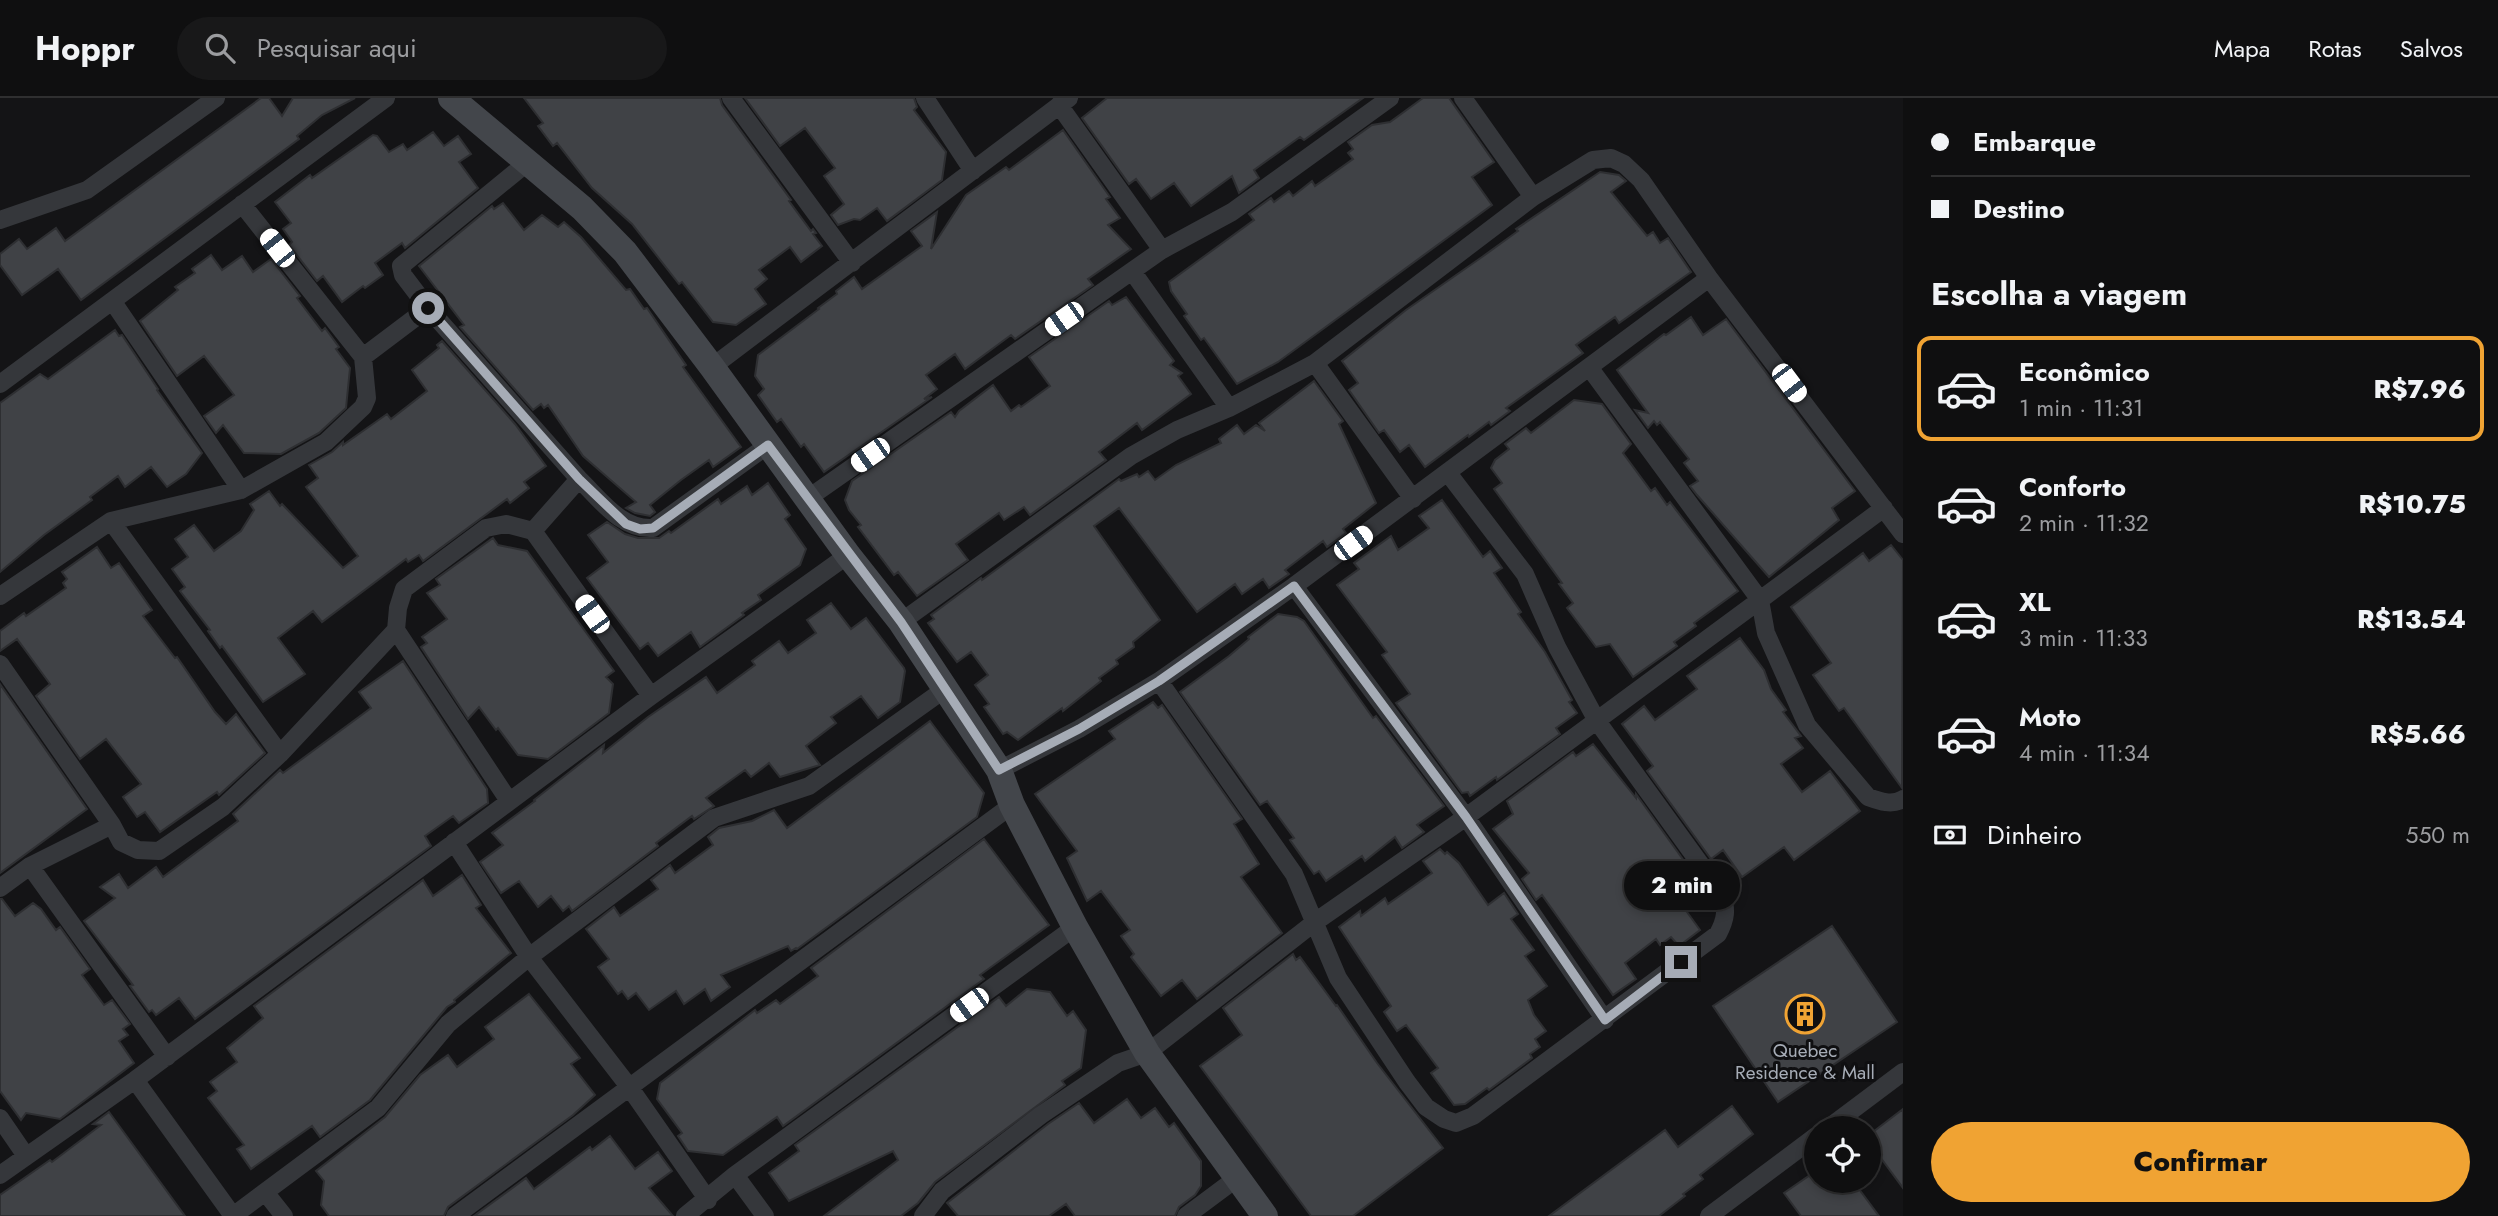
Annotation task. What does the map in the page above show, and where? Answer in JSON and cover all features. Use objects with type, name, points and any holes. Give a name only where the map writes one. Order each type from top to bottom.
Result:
[{"type":"street","points":[[0,219],[87,190],[216,98]]},
{"type":"street","points":[[0,384],[386,98]]},
{"type":"street","points":[[452,98],[582,208],[625,252],[848,555],[901,622],[999,770],[1012,805],[1075,927],[1147,1053],[1265,1216]]},
{"type":"street","points":[[731,98],[852,263]]},
{"type":"street","points":[[925,98],[973,171]]},
{"type":"street","points":[[807,499],[1162,250],[1233,212],[1390,98]]},
{"type":"street","points":[[1462,98],[1533,197]]},
{"type":"street","points":[[712,367],[1064,102],[1162,250]]},
{"type":"street","points":[[901,622],[1131,456],[1177,429],[1229,408],[1315,363],[1533,197],[1593,160],[1611,158],[1624,164],[1641,180],[1709,278],[1903,534]]},
{"type":"street","points":[[528,162],[401,266],[402,275],[428,308],[579,479],[626,524],[640,529],[653,528],[768,445]]},
{"type":"street","points":[[0,596],[111,521],[241,491],[327,442],[363,407],[367,398],[363,357],[242,204]]},
{"type":"street","points":[[1132,271],[1229,408]]},
{"type":"street","points":[[999,770],[1079,729],[1159,681],[1413,499],[1709,278]]},
{"type":"street","points":[[113,302],[241,491]]},
{"type":"street","points":[[363,357],[428,308]]},
{"type":"street","points":[[1315,363],[1413,499]]},
{"type":"street","points":[[1589,367],[1760,600],[1766,633],[1807,725],[1868,797],[1882,802],[1899,802],[1903,799]]},
{"type":"street","points":[[1159,681],[1294,874],[1338,978],[1426,1107],[1444,1119],[1456,1123],[1473,1116],[1718,934],[1725,921],[1726,907],[1722,894],[1597,721],[1557,647],[1525,574],[1448,473]]},
{"type":"street","points":[[533,531],[579,479]]},
{"type":"street","points":[[923,1216],[943,1191],[1041,1115],[1118,1063],[1147,1053],[1315,922],[1466,817],[1884,508]]},
{"type":"street","points":[[111,521],[280,754]]},
{"type":"street","points":[[0,664],[112,825],[121,842],[138,850],[159,851],[223,807],[280,754],[396,630],[398,608],[404,589],[486,528],[506,524],[533,531],[651,696]]},
{"type":"street","points":[[0,1175],[135,1080],[651,696],[848,555]]},
{"type":"street","points":[[1294,586],[1466,817],[1605,1020]]},
{"type":"street","points":[[396,630],[509,801]]},
{"type":"street","points":[[135,1080],[233,1216],[378,1108],[448,1024],[528,957],[714,818],[809,786],[945,689]]},
{"type":"street","points":[[455,1216],[1012,805]]},
{"type":"street","points":[[0,888],[30,866],[112,825]]},
{"type":"street","points":[[454,842],[528,957],[630,1088],[708,1200]]},
{"type":"street","points":[[30,866],[167,1056]]},
{"type":"street","points":[[685,1216],[708,1200],[734,1175],[1075,927]]},
{"type":"street","points":[[1844,1116],[1903,1072]]},
{"type":"street","points":[[0,1118],[26,1156]]},
{"type":"street","points":[[1709,1216],[1804,1145]]},
{"type":"street","points":[[734,1175],[765,1216]]},
{"type":"street","points":[[1186,1216],[1237,1178]]},
{"type":"street","points":[[265,1192],[284,1216]]},
{"type":"building","points":[[261,98],[269,98],[282,116],[293,98],[355,98],[322,115],[297,136],[299,139],[81,300],[58,269],[22,295],[0,265],[0,254],[19,239],[27,249],[56,228],[65,241]]},
{"type":"building","points":[[524,98],[720,98],[722,105],[791,200],[789,201],[811,231],[813,229],[816,233],[813,234],[822,246],[801,262],[790,247],[759,270],[767,279],[755,289],[766,304],[736,325],[713,322],[632,224],[592,188],[557,143],[553,146],[538,126],[543,123]]},
{"type":"building","points":[[745,98],[914,98],[917,107],[914,110],[946,152],[942,180],[887,221],[877,208],[860,220],[854,219],[838,225],[831,215],[844,204],[824,176],[835,168],[805,128],[780,146]]},
{"type":"building","points":[[1107,98],[1363,98],[1304,140],[1300,137],[1254,170],[1259,178],[1239,193],[1232,176],[1191,206],[1174,183],[1151,199],[1136,179],[1129,184],[1082,118]]},
{"type":"building","points":[[1423,98],[1449,98],[1494,162],[1472,177],[1492,205],[1278,362],[1237,384],[1204,338],[1201,340],[1184,316],[1187,314],[1171,291],[1169,282],[1254,220],[1249,214],[1271,198],[1274,202],[1289,191],[1293,196],[1312,181],[1315,186],[1353,159],[1348,153],[1353,149],[1348,142],[1372,125],[1390,122]]},
{"type":"building","points":[[1063,130],[1110,197],[1106,199],[1120,218],[1108,225],[1131,249],[1088,279],[1093,285],[1015,339],[1011,335],[965,369],[955,354],[926,375],[937,389],[924,399],[932,397],[824,472],[804,444],[801,447],[781,419],[777,422],[758,395],[764,389],[755,376],[758,355],[819,309],[854,277],[862,289],[922,246],[911,231],[937,212],[931,249],[966,195],[1006,167],[1009,170]]},
{"type":"building","points":[[433,132],[444,146],[458,136],[471,154],[459,162],[478,188],[405,248],[402,243],[375,263],[383,275],[342,302],[323,276],[317,281],[289,245],[292,242],[283,229],[291,223],[275,202],[310,175],[312,178],[373,135],[377,136],[389,152],[403,144],[407,150]]},
{"type":"building","points":[[1600,172],[1619,175],[1626,181],[1611,192],[1647,236],[1653,232],[1660,243],[1668,238],[1691,272],[1619,323],[1615,317],[1576,345],[1583,353],[1506,408],[1510,411],[1491,425],[1489,422],[1469,437],[1468,435],[1425,467],[1409,445],[1400,452],[1384,430],[1379,433],[1349,390],[1358,383],[1342,361],[1406,310],[1518,231],[1516,229]]},
{"type":"building","points":[[503,203],[524,230],[542,215],[558,227],[564,222],[581,237],[626,290],[630,289],[644,309],[647,308],[686,365],[683,367],[741,447],[713,467],[709,460],[681,480],[650,505],[655,512],[650,516],[626,508],[636,502],[583,456],[548,405],[544,408],[541,404],[533,410],[460,327],[464,325],[419,266],[492,206],[494,209]]},
{"type":"building","points":[[211,255],[222,270],[242,256],[253,272],[271,259],[300,296],[297,298],[322,331],[325,328],[339,347],[336,349],[350,368],[346,408],[319,433],[281,454],[244,453],[223,425],[216,433],[204,416],[234,395],[204,356],[177,376],[140,321],[178,290],[175,287],[195,273],[192,269]]},
{"type":"building","points":[[1126,297],[1174,361],[1170,365],[1182,373],[1178,376],[1191,394],[1142,430],[1137,423],[1099,452],[1106,460],[1030,515],[1024,507],[1004,520],[999,513],[956,544],[968,560],[917,596],[898,572],[894,575],[858,527],[861,525],[845,500],[852,481],[951,412],[955,417],[993,385],[1011,411],[1019,405],[1021,407],[1050,386],[1029,357],[1109,301],[1112,305]]},
{"type":"building","points":[[1691,317],[1703,335],[1726,319],[1855,491],[1832,508],[1839,520],[1769,577],[1690,486],[1698,481],[1684,463],[1689,459],[1660,422],[1657,425],[1654,421],[1648,428],[1635,410],[1648,413],[1617,370]]},
{"type":"building","points":[[115,330],[119,336],[122,335],[202,453],[186,474],[167,487],[151,467],[125,487],[118,476],[90,497],[92,500],[0,572],[0,403],[40,374],[48,379]]},
{"type":"building","points":[[442,341],[515,424],[546,466],[524,482],[529,488],[510,503],[507,499],[423,561],[419,555],[408,562],[406,559],[322,622],[313,611],[278,638],[305,674],[263,702],[180,591],[185,587],[172,569],[188,557],[175,539],[194,525],[214,551],[241,531],[254,510],[250,504],[269,491],[280,506],[282,504],[343,568],[358,556],[306,487],[318,478],[309,465],[387,414],[391,419],[427,391],[412,370],[439,348],[437,345]]},
{"type":"building","points":[[1314,381],[1343,421],[1339,424],[1376,503],[1343,529],[1346,533],[1327,547],[1323,541],[1285,570],[1289,574],[1269,588],[1263,579],[1242,594],[1235,584],[1197,612],[1119,508],[1094,526],[1160,620],[1133,642],[1134,647],[1116,660],[1118,664],[1099,678],[1101,681],[1063,711],[1062,708],[1018,740],[1007,732],[1003,734],[984,707],[989,704],[975,685],[988,675],[971,652],[957,662],[928,623],[934,619],[931,615],[1119,479],[1121,481],[1137,474],[1139,477],[1148,471],[1155,480],[1176,465],[1221,443],[1219,439],[1237,425],[1244,434],[1256,425],[1265,431],[1259,423]]},
{"type":"building","points":[[1574,400],[1602,404],[1631,444],[1623,453],[1651,491],[1655,488],[1667,505],[1670,502],[1738,591],[1694,623],[1696,626],[1674,642],[1677,646],[1633,677],[1610,644],[1596,647],[1567,608],[1573,603],[1559,584],[1562,583],[1494,489],[1502,483],[1491,468],[1495,460],[1509,449],[1505,444],[1526,428],[1531,433]]},
{"type":"building","points":[[768,483],[790,515],[785,519],[806,549],[800,565],[758,595],[761,600],[700,647],[691,632],[658,656],[648,643],[640,649],[587,578],[608,562],[588,535],[607,522],[625,534],[638,538],[659,538],[669,531],[671,533],[718,499],[721,504],[747,486],[752,495]]},
{"type":"building","points":[[1442,500],[1483,557],[1490,551],[1502,568],[1494,573],[1545,652],[1577,713],[1556,728],[1560,734],[1497,780],[1496,777],[1470,796],[1468,792],[1462,793],[1396,703],[1410,694],[1382,655],[1387,652],[1337,585],[1359,569],[1354,563],[1391,536],[1398,550],[1429,528],[1419,516]]},
{"type":"building","points":[[493,538],[498,545],[527,551],[614,671],[606,677],[613,684],[609,713],[548,759],[518,755],[479,707],[468,719],[421,647],[427,643],[422,637],[447,619],[427,593],[440,585],[436,579]]},
{"type":"building","points":[[1891,545],[1903,560],[1902,788],[1844,708],[1839,711],[1813,675],[1831,663],[1791,607],[1863,553],[1869,561]]},
{"type":"building","points":[[97,547],[111,568],[119,563],[152,610],[143,616],[175,658],[177,657],[215,712],[226,724],[236,714],[265,753],[219,795],[217,792],[160,832],[145,812],[137,817],[123,797],[141,784],[106,739],[80,759],[36,696],[50,684],[17,639],[0,651],[0,631],[66,588],[63,583],[67,579],[62,572]]},
{"type":"building","points":[[831,603],[851,629],[866,618],[904,668],[900,702],[878,718],[861,696],[831,717],[836,723],[806,746],[820,765],[780,777],[769,763],[751,777],[745,770],[706,798],[714,806],[694,819],[692,816],[656,843],[658,846],[572,911],[569,906],[563,911],[551,896],[538,907],[519,881],[501,893],[480,862],[503,845],[492,833],[604,745],[603,753],[648,717],[706,677],[717,693],[755,665],[752,661],[779,641],[788,653],[816,633],[807,620]]},
{"type":"building","points":[[1278,614],[1304,621],[1373,718],[1376,716],[1444,806],[1417,825],[1424,832],[1402,848],[1395,837],[1365,861],[1362,856],[1326,881],[1319,871],[1314,874],[1290,840],[1294,838],[1267,801],[1260,805],[1180,692],[1229,656]]},
{"type":"building","points":[[1740,638],[1764,670],[1771,689],[1786,710],[1783,712],[1801,736],[1795,738],[1803,748],[1781,764],[1802,792],[1830,771],[1860,811],[1794,860],[1784,847],[1742,877],[1723,850],[1711,859],[1647,771],[1653,766],[1622,724],[1644,706],[1655,720],[1697,689],[1687,676]]},
{"type":"building","points":[[403,661],[487,789],[488,803],[459,823],[453,816],[425,836],[431,846],[195,1019],[179,998],[156,1015],[152,1010],[149,1012],[130,986],[133,985],[84,921],[115,898],[100,887],[119,874],[128,888],[156,867],[163,877],[238,821],[233,814],[280,770],[283,773],[371,708],[359,692]]},
{"type":"building","points":[[0,684],[87,809],[0,873]]},
{"type":"building","points":[[1153,702],[1158,708],[1162,705],[1242,819],[1234,824],[1259,864],[1241,877],[1282,933],[1197,999],[1182,980],[1161,996],[1131,957],[1134,954],[1121,936],[1130,930],[1101,891],[1087,901],[1067,858],[1077,851],[1035,794],[1115,739],[1109,731]]},
{"type":"building","points":[[930,721],[984,793],[977,817],[797,949],[791,951],[788,946],[721,975],[730,987],[711,1001],[705,989],[684,1004],[676,991],[649,1010],[636,993],[628,999],[622,991],[618,994],[598,967],[609,959],[586,929],[614,907],[620,916],[658,889],[651,880],[670,865],[675,873],[713,845],[708,837],[719,828],[752,821],[774,810],[787,828]]},
{"type":"building","points":[[1593,744],[1636,798],[1636,794],[1692,872],[1695,879],[1674,894],[1700,930],[1679,946],[1671,937],[1660,945],[1656,939],[1625,963],[1636,979],[1613,995],[1542,895],[1536,900],[1522,879],[1529,873],[1493,829],[1513,814],[1507,801],[1573,752],[1576,756]]},
{"type":"building","points":[[984,839],[1049,925],[980,975],[984,979],[783,1126],[777,1117],[723,1155],[688,1151],[678,1136],[682,1133],[657,1099],[660,1083],[755,1010],[757,1013],[776,1000],[780,1004],[818,976],[811,968]]},
{"type":"building","points":[[1440,849],[1459,863],[1488,905],[1504,893],[1518,914],[1511,919],[1534,950],[1525,956],[1547,986],[1528,1000],[1534,1015],[1546,1031],[1535,1039],[1540,1047],[1530,1054],[1532,1058],[1489,1090],[1487,1088],[1465,1104],[1454,1105],[1431,1073],[1438,1068],[1406,1025],[1397,1031],[1384,1012],[1391,1006],[1339,927],[1360,911],[1361,916],[1385,898],[1388,904],[1432,873],[1423,861]]},
{"type":"building","points":[[462,875],[481,905],[476,908],[511,953],[447,1007],[370,1100],[320,1137],[312,1126],[251,1169],[237,1149],[244,1145],[208,1098],[217,1091],[210,1082],[237,1062],[227,1048],[263,1018],[254,1006],[423,880],[433,896]]},
{"type":"building","points":[[0,899],[15,916],[33,903],[41,909],[56,930],[60,927],[90,969],[82,975],[104,1005],[112,1000],[130,1024],[123,1029],[128,1035],[119,1041],[134,1063],[60,1119],[26,1113],[21,1120],[0,1091]]},
{"type":"building","name":"Quebec Residence & Mall","points":[[1832,926],[1897,1022],[1778,1102],[1713,1006]]},
{"type":"building","points":[[1293,954],[1296,960],[1300,957],[1443,1148],[1353,1216],[1311,1216],[1200,1066],[1242,1035],[1223,1008]]},
{"type":"building","points":[[1027,989],[1050,992],[1067,1016],[1073,1011],[1086,1030],[1081,1068],[1062,1081],[1065,1085],[935,1182],[918,1203],[901,1216],[824,1216],[898,1160],[893,1151],[789,1201],[769,1173],[799,1151],[795,1145],[999,997],[1006,1006]]},
{"type":"building","points":[[529,994],[580,1058],[571,1064],[595,1095],[573,1115],[448,1207],[444,1216],[329,1216],[321,1205],[324,1181],[316,1171],[385,1117],[420,1075],[448,1055],[457,1067],[494,1039],[485,1027]]},
{"type":"building","points":[[1127,1099],[1141,1118],[1155,1108],[1169,1127],[1174,1123],[1201,1161],[1201,1186],[1195,1195],[1179,1207],[1175,1216],[1075,1216],[1066,1204],[1049,1216],[958,1216],[947,1203],[1079,1103],[1094,1123]]},
{"type":"building","points":[[1732,1106],[1753,1134],[1700,1175],[1703,1179],[1659,1216],[1549,1216],[1665,1130],[1678,1147]]},
{"type":"building","points":[[1903,1109],[1903,1188],[1881,1158],[1881,1126]]},
{"type":"building","points":[[109,1112],[185,1216],[0,1216],[0,1195],[50,1160],[52,1162],[101,1125],[93,1124]]},
{"type":"building","points":[[610,1136],[635,1169],[658,1152],[672,1171],[649,1188],[673,1216],[474,1216],[526,1178],[534,1189],[590,1147],[592,1150]]},
{"type":"building","points":[[1804,1179],[1804,1193],[1862,1193],[1879,1216],[1801,1216],[1784,1193]]},
{"type":"place","name":"Quebec Residence & Mall","points":[[1805,1014]]},
{"type":"route","points":[[428,308],[579,479],[626,524],[640,529],[653,528],[768,445],[848,555],[901,622],[999,770],[1079,729],[1159,681],[1294,586],[1466,817],[1605,1020],[1681,962]]}]
